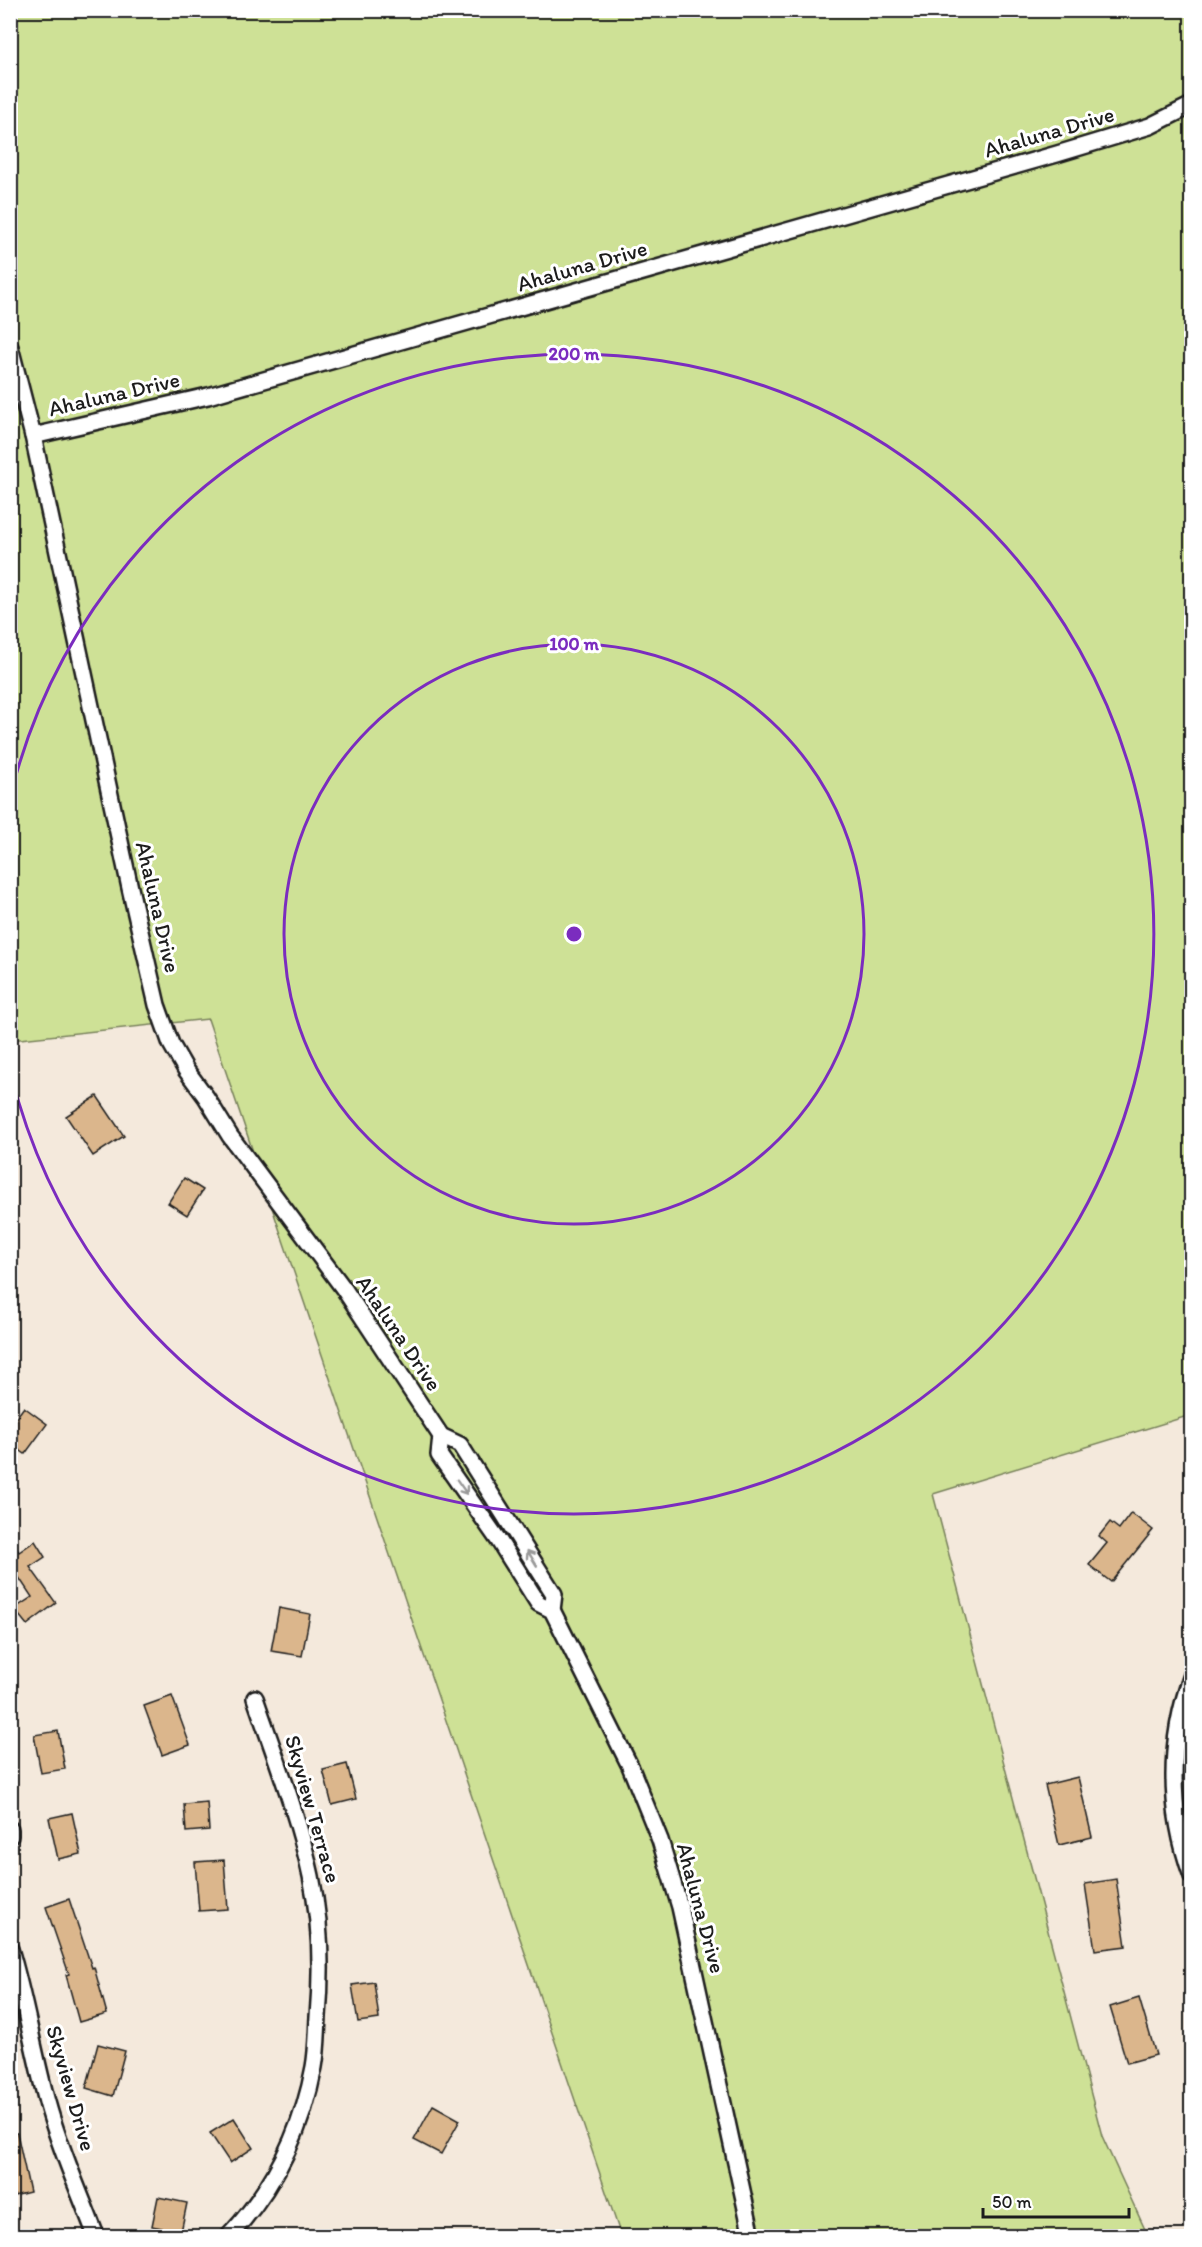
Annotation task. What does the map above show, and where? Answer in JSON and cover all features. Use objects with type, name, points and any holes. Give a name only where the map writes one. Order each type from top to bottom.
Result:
[{"type":"street","name":"Ahaluna Drive","points":[[752,2236],[680,1907],[660,1840],[630,1766],[552,1610],[554,1594],[460,1445],[441,1436],[344,1289],[230,1136],[171,1044],[157,1005],[130,888],[33,436],[208,396],[1057,154],[1150,126],[1191,105]]},
{"type":"street","points":[[10,347],[33,436]]},
{"type":"street","name":"Ahaluna Drive","points":[[441,1436],[439,1455],[538,1603],[552,1610]]},
{"type":"street","points":[[1191,1675],[1180,1717],[1173,1776],[1176,1817],[1183,1852],[1191,1876]]},
{"type":"street","name":"Skyview Terrace","points":[[229,2236],[264,2192],[282,2162],[297,2128],[315,2064],[322,1958],[311,1875],[299,1827],[255,1698]]},
{"type":"street","points":[[10,1829],[10,1836]]},
{"type":"street","name":"Skyview Drive","points":[[10,1949],[21,1986],[48,2105],[96,2236]]},
{"type":"green space","points":[[10,11],[1191,11],[1191,1415],[933,1494],[1102,2136],[1148,2236],[621,2236],[208,1019],[11,1040]]},
{"type":"building","points":[[97,1096],[124,1136],[93,1156],[66,1116]]},
{"type":"building","points":[[184,1178],[203,1190],[187,1215],[168,1203]]},
{"type":"building","points":[[24,1407],[47,1424],[25,1454],[10,1443],[10,1426]]},
{"type":"building","points":[[1131,1513],[1153,1530],[1111,1582],[1089,1565],[1107,1543],[1099,1536],[1110,1522],[1119,1529]]},
{"type":"building","points":[[10,1540],[19,1552],[35,1541],[45,1557],[30,1567],[56,1603],[27,1625],[14,1609],[32,1597],[10,1564]]},
{"type":"building","points":[[279,1608],[310,1614],[302,1656],[271,1651]]},
{"type":"building","points":[[172,1696],[190,1745],[162,1755],[144,1706]]},
{"type":"building","points":[[58,1731],[65,1769],[41,1773],[34,1735]]},
{"type":"building","points":[[347,1764],[356,1799],[332,1805],[323,1770]]},
{"type":"building","points":[[1078,1777],[1092,1837],[1059,1845],[1045,1785]]},
{"type":"building","points":[[207,1802],[209,1830],[186,1832],[184,1804]]},
{"type":"building","points":[[72,1813],[81,1854],[58,1859],[49,1818]]},
{"type":"building","points":[[224,1860],[228,1909],[199,1911],[195,1862]]},
{"type":"building","points":[[1116,1879],[1126,1946],[1095,1950],[1085,1884]]},
{"type":"building","points":[[69,1899],[92,1968],[94,1967],[107,2014],[79,2022],[66,1975],[69,1974],[46,1907]]},
{"type":"building","points":[[374,1982],[379,2019],[358,2022],[352,1985]]},
{"type":"building","points":[[1139,1998],[1156,2055],[1127,2063],[1110,2007]]},
{"type":"building","points":[[98,2044],[125,2051],[113,2096],[86,2088]]},
{"type":"building","points":[[433,2105],[460,2120],[441,2154],[414,2140]]},
{"type":"building","points":[[234,2118],[253,2148],[230,2163],[210,2133]]},
{"type":"building","points":[[10,2133],[17,2133],[30,2192],[10,2197]]},
{"type":"building","points":[[158,2197],[187,2203],[181,2232],[152,2226]]}]
